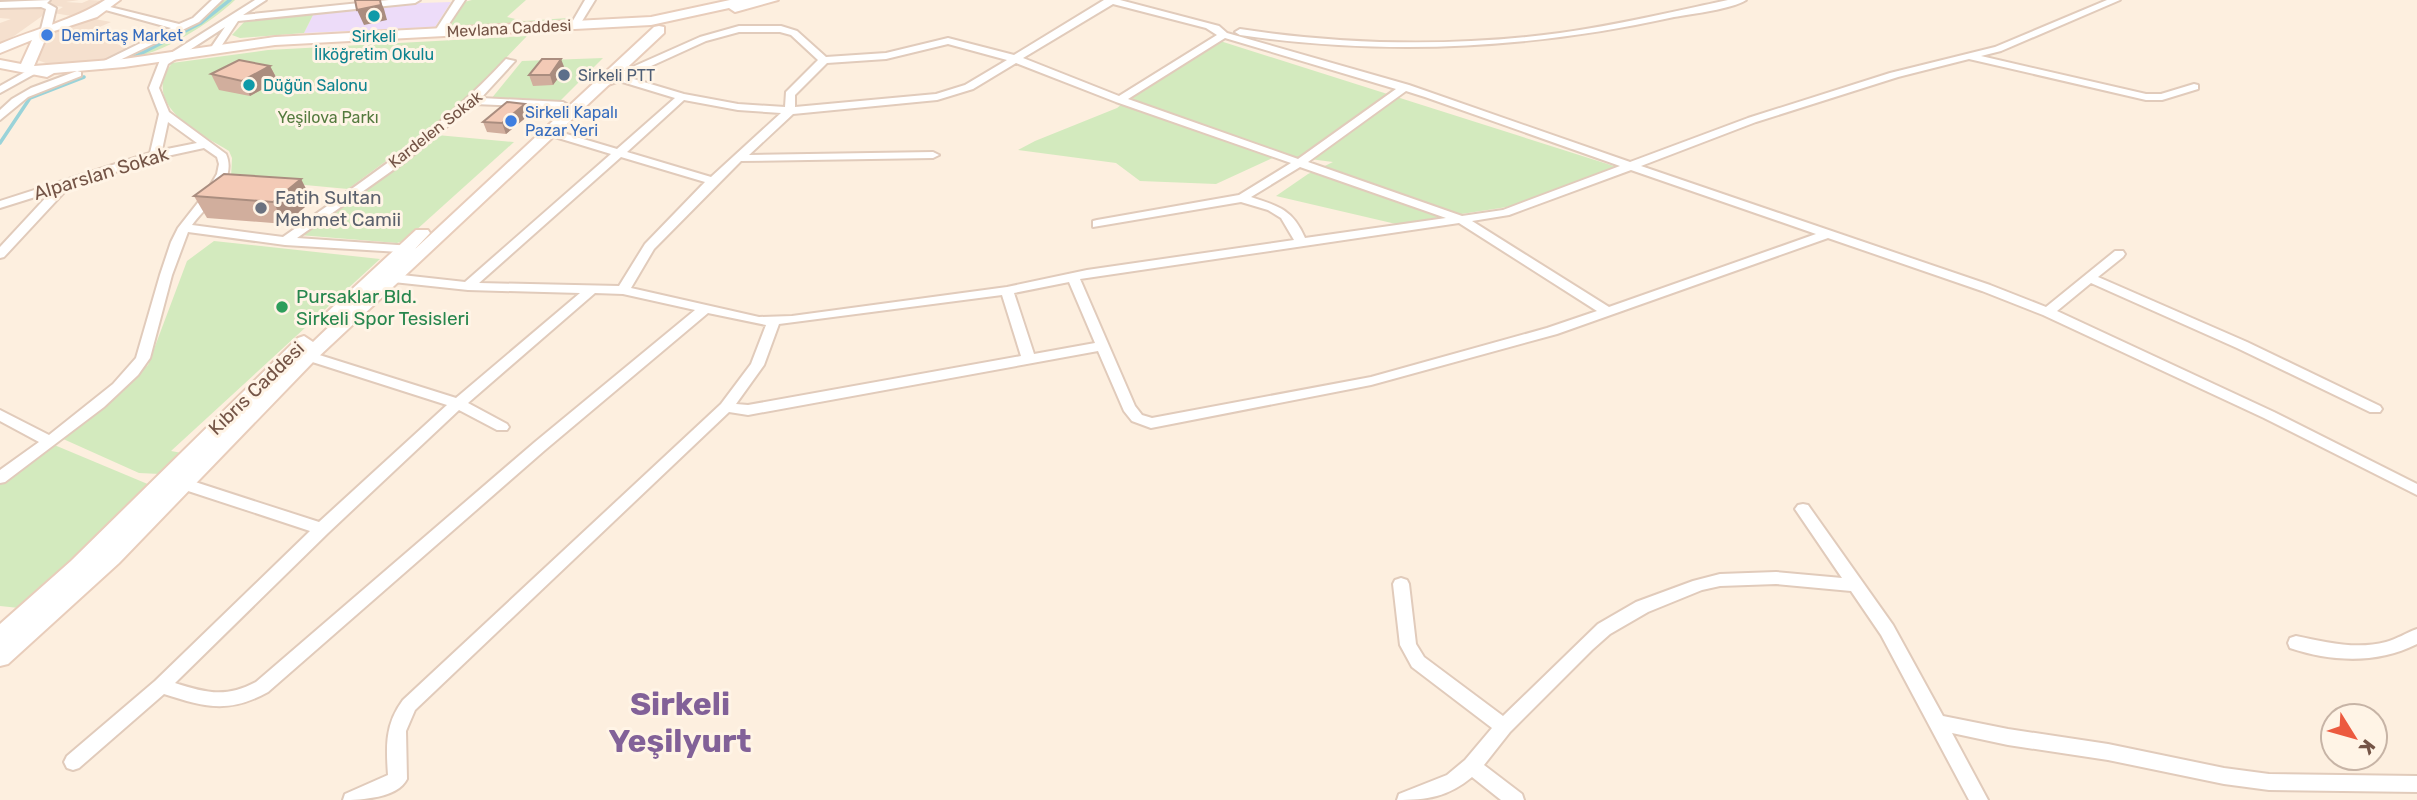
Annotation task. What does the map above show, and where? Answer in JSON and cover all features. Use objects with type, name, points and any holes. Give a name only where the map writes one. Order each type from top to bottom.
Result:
[{"type":"main road","points":[[0,657],[90,577],[412,250],[563,105],[656,25],[693,0]]},
{"type":"main road","points":[[676,9],[747,0]]},
{"type":"main road","points":[[3,67],[77,74],[169,59],[274,47],[656,25],[772,0]]},
{"type":"main road","points":[[0,49],[109,3]]},
{"type":"main road","name":"Mevlana Caddesi","points":[[100,66],[169,59],[215,49],[275,41],[576,24],[656,25]]},
{"type":"main road","points":[[412,250],[612,80],[656,25]]},
{"type":"main road","points":[[30,70],[45,30]]},
{"type":"main road","points":[[30,70],[100,66]]},
{"type":"main road","name":"Kıbrıs Caddesi","points":[[0,638],[96,551],[247,397],[385,277]]},
{"type":"main road","points":[[0,615],[25,617]]},
{"type":"street","points":[[100,66],[181,28],[205,14],[217,0]]},
{"type":"street","points":[[0,478],[136,370],[143,358],[184,228],[224,172],[222,156],[202,145],[164,114],[154,88],[169,59],[261,0]]},
{"type":"street","points":[[235,19],[415,0]]},
{"type":"street","points":[[440,31],[460,0]]},
{"type":"street","points":[[576,24],[590,0]]},
{"type":"street","points":[[612,80],[738,107],[790,111],[949,95],[965,89],[1016,59],[1110,0],[1210,26],[1280,38],[1454,44],[1531,39],[1604,29],[1741,0]]},
{"type":"street","points":[[385,277],[467,286],[623,290],[758,321],[1007,290],[1073,277],[1505,213],[1765,116],[1894,75],[1998,48],[2115,0]]},
{"type":"street","points":[[0,5],[43,2],[51,8],[45,30]]},
{"type":"street","points":[[109,3],[181,28]]},
{"type":"street","points":[[215,49],[235,19]]},
{"type":"street","points":[[1210,26],[1224,35],[1405,87],[1921,264],[2048,313],[2269,415],[2417,490]]},
{"type":"street","points":[[612,80],[704,39],[739,29],[781,29],[794,33],[824,60]]},
{"type":"street","points":[[1120,100],[1224,35]]},
{"type":"street","points":[[623,290],[649,247],[713,181],[790,111],[790,94],[824,60],[896,55],[948,41],[1016,59],[1120,100],[1460,219],[1608,312]]},
{"type":"street","points":[[1969,56],[2146,97],[2162,97],[2194,87]]},
{"type":"street","name":"Kardelen Sokak","points":[[285,241],[474,101],[510,61]]},
{"type":"street","points":[[0,90],[30,70]]},
{"type":"street","points":[[0,117],[10,103],[27,93],[77,74]]},
{"type":"street","points":[[1097,224],[1242,198],[1299,163],[1405,87]]},
{"type":"street","points":[[467,286],[682,97]]},
{"type":"street","points":[[474,101],[563,105]]},
{"type":"street","points":[[155,155],[164,114]]},
{"type":"street","points":[[549,132],[713,181]]},
{"type":"street","name":"Alparslan Sokak","points":[[0,205],[155,155],[202,145]]},
{"type":"street","points":[[741,158],[933,155]]},
{"type":"street","points":[[0,254],[65,184]]},
{"type":"street","points":[[1242,198],[1284,213],[1293,221],[1301,242]]},
{"type":"street","points":[[184,228],[285,241],[412,250]]},
{"type":"street","points":[[1073,277],[1129,408],[1137,418],[1152,423],[1371,381],[1552,331],[1829,234]]},
{"type":"street","points":[[2048,313],[2119,254]]},
{"type":"street","points":[[2090,278],[2242,345],[2375,409]]},
{"type":"street","points":[[73,762],[161,685],[322,529],[458,404],[592,289]]},
{"type":"street","points":[[1007,290],[1029,359]]},
{"type":"street","points":[[161,685],[219,702],[244,697],[262,687],[530,455],[705,309]]},
{"type":"street","points":[[352,800],[398,779],[395,730],[409,705],[726,407],[757,365],[774,320]]},
{"type":"street","points":[[726,407],[748,410],[1102,346]]},
{"type":"street","points":[[308,356],[458,404],[502,427]]},
{"type":"street","points":[[0,415],[48,441]]},
{"type":"street","points":[[181,483],[322,529]]},
{"type":"street","points":[[1803,509],[1887,629],[1979,800]]},
{"type":"street","points":[[1406,800],[1454,781],[1472,766],[1504,727],[1604,629],[1642,607],[1699,585],[1720,580],[1776,579],[1856,585]]},
{"type":"street","points":[[1401,584],[1411,653],[1418,662],[1504,727]]},
{"type":"street","points":[[2297,643],[2349,653],[2376,653],[2396,648],[2417,636]]},
{"type":"street","points":[[1936,722],[2269,782],[2417,784]]},
{"type":"street","points":[[1472,766],[1515,800]]},
{"type":"shaded area","points":[[52,0],[79,0],[66,2],[82,3],[89,0],[108,1],[72,16],[53,13],[63,7],[46,4]]},
{"type":"shaded area","points":[[451,2],[435,27],[304,33],[314,13],[391,4]]},
{"type":"shaded area","points":[[44,7],[45,14],[0,46],[0,23],[11,19],[0,18],[0,9]]},
{"type":"shaded area","points":[[89,18],[111,22],[95,29],[126,40],[117,44],[129,49],[96,63],[56,67],[35,59],[45,44],[38,41],[41,38]]},
{"type":"green space","points":[[223,0],[235,0],[183,38],[152,52],[125,57],[191,28]]},
{"type":"green space","points":[[526,0],[507,17],[524,21],[568,18],[566,22],[449,27],[464,2]]},
{"type":"green space","points":[[314,13],[304,33],[240,38],[232,35],[246,20]]},
{"type":"green space","name":"Yeşilova Parkı","points":[[527,36],[457,109],[348,189],[231,178],[232,158],[229,151],[177,116],[163,92],[164,78],[172,63],[268,50]]},
{"type":"green space","points":[[1217,40],[1617,167],[1507,207],[1396,224],[1276,196],[1308,174],[1333,162],[1279,155],[1216,184],[1140,181],[1116,163],[1018,150],[1117,108],[1161,74]]},
{"type":"green space","points":[[603,58],[560,101],[491,99],[522,61]]},
{"type":"green space","points":[[437,135],[514,142],[404,241],[397,243],[299,235]]},
{"type":"green space","points":[[214,241],[380,259],[171,451],[182,453],[160,474],[139,473],[61,438],[148,365],[187,261]]},
{"type":"green space","points":[[52,444],[150,485],[36,598],[19,608],[0,606],[0,485]]},
{"type":"building","points":[[355,0],[380,0],[381,5],[357,10]]},
{"type":"building","points":[[542,59],[561,59],[550,75],[529,75]]},
{"type":"building","points":[[239,60],[270,66],[242,81],[211,74]]},
{"type":"building","points":[[507,102],[525,104],[502,123],[483,122]]},
{"type":"building","points":[[224,174],[301,179],[273,202],[194,196]]},
{"type":"waterway","points":[[132,58],[201,23],[230,0]]},
{"type":"waterway","points":[[0,143],[30,98],[84,77]]},
{"type":"place","name":"Sirkeli İlköğretim Okulu","points":[[374,16]]},
{"type":"place","name":"Demirtaş Market","points":[[47,35]]},
{"type":"place","name":"Sirkeli PTT","points":[[564,75]]},
{"type":"place","name":"Düğün Salonu","points":[[249,85]]},
{"type":"place","name":"Sirkeli Kapalı Pazar Yeri","points":[[511,121]]},
{"type":"place","name":"Fatih Sultan Mehmet Camii","points":[[261,208]]},
{"type":"place","name":"Pursaklar Bld. Sirkeli Spor Tesisleri","points":[[282,307]]},
{"type":"district","name":"Sirkeli Yeşilyurt","points":[[680,722]]}]
